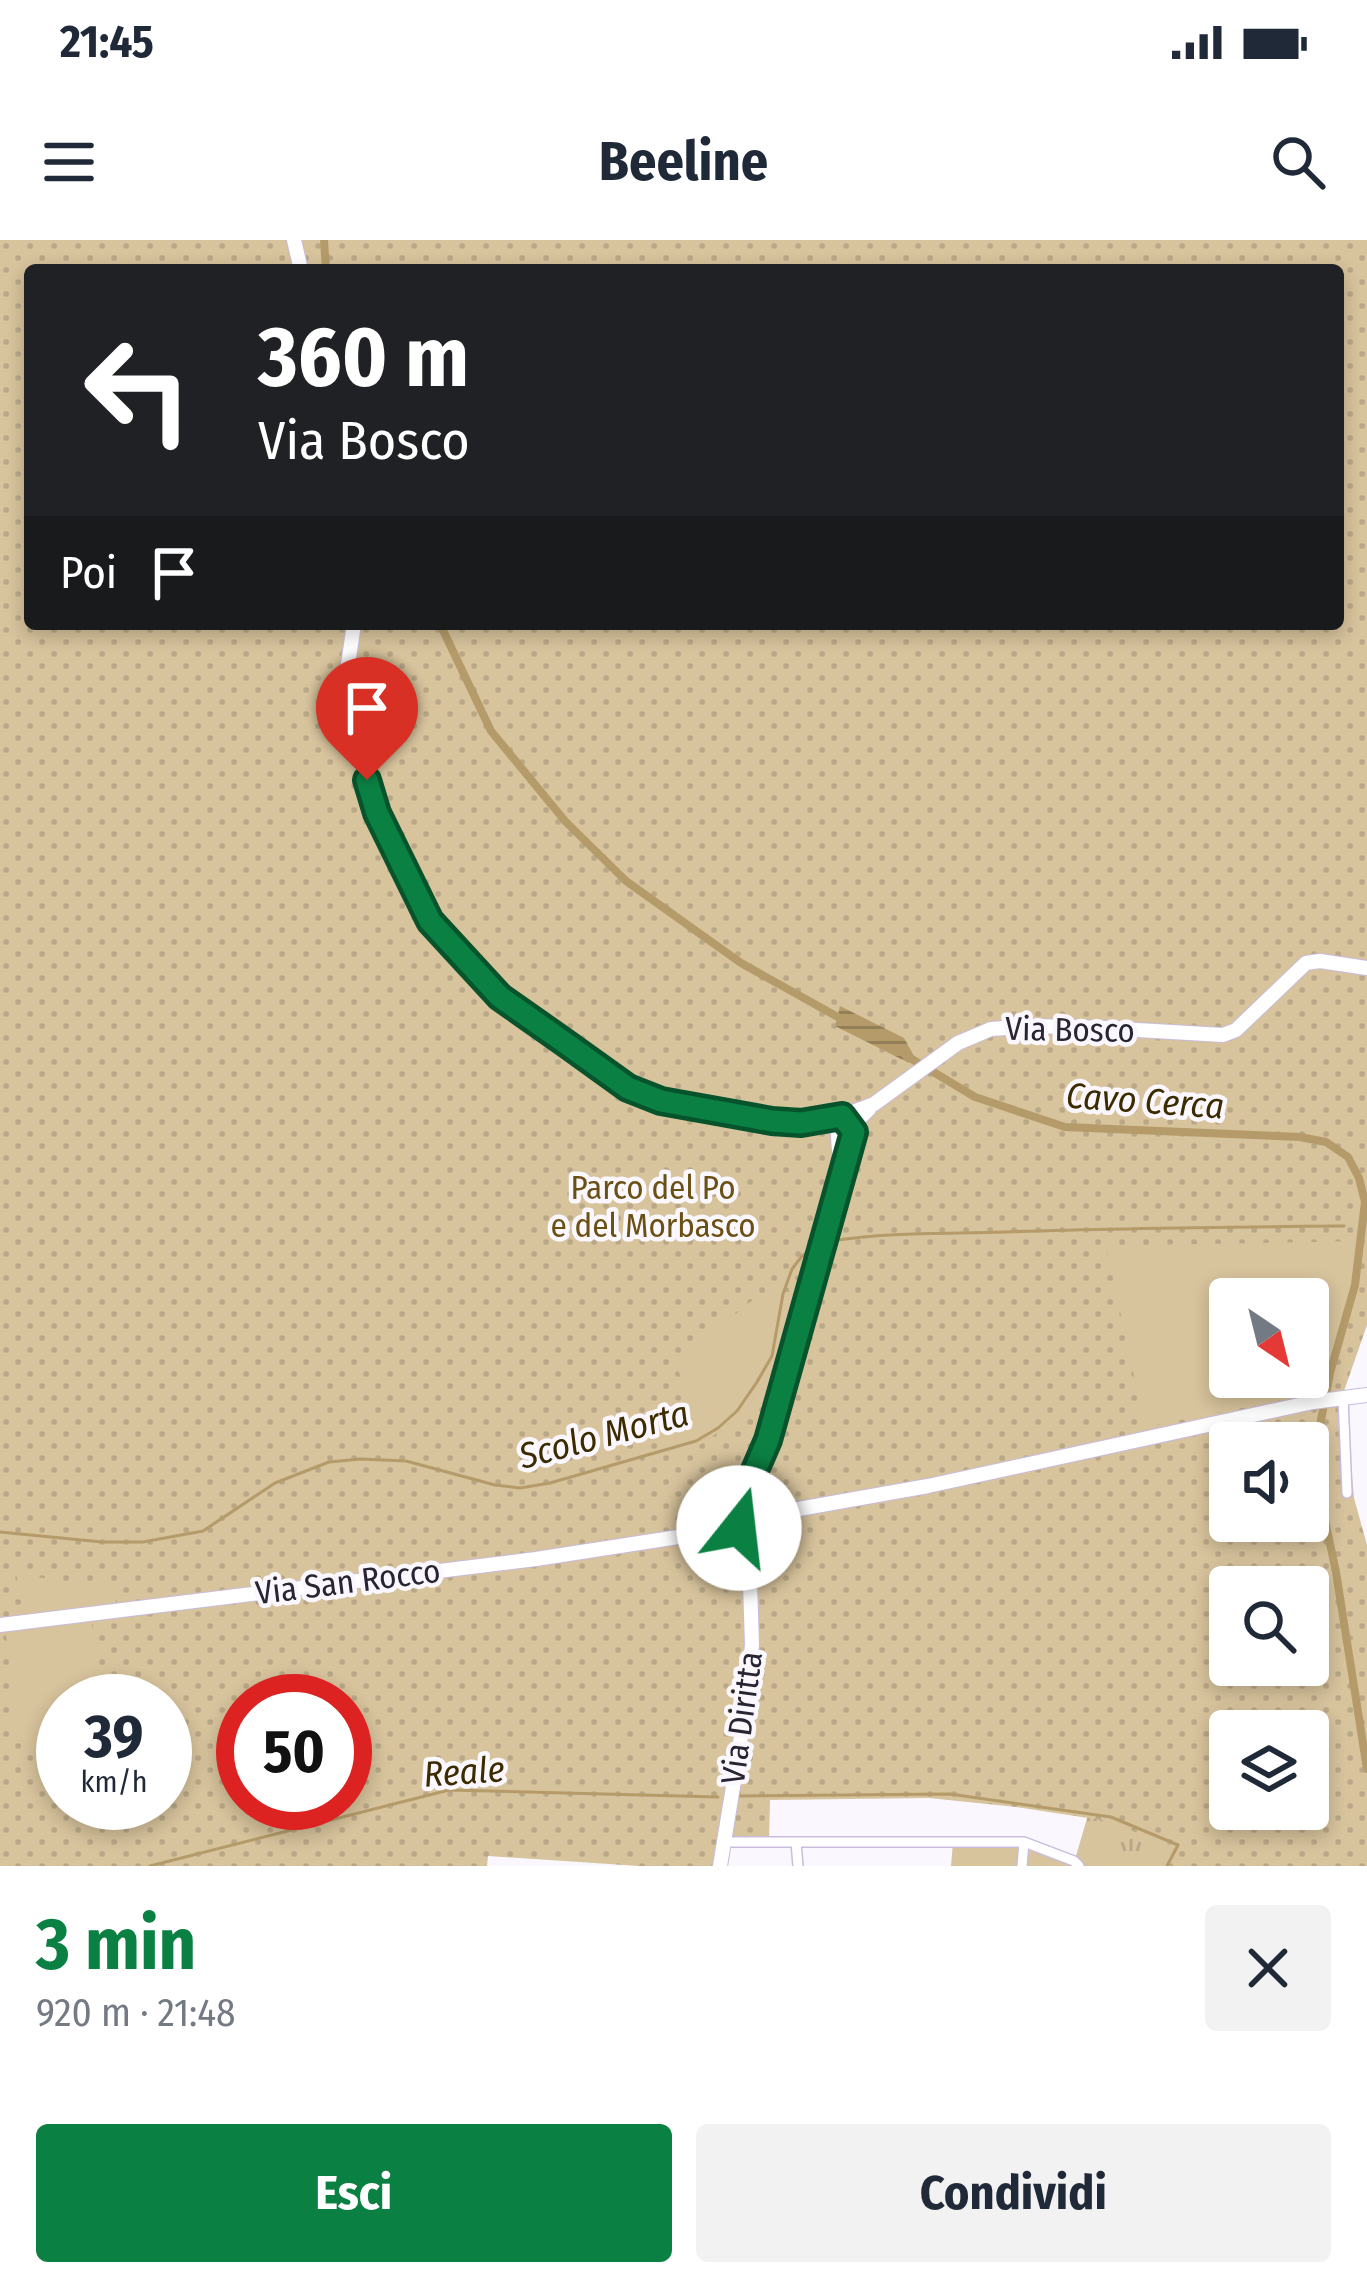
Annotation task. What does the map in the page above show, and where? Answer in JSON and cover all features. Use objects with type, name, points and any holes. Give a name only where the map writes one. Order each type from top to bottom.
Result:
[{"type":"street","name":"Via Bosco","points":[[353,630],[345,685],[356,746],[377,813],[430,921],[500,997],[628,1088],[661,1101],[772,1121],[842,1116],[874,1104],[974,1034],[1007,1027],[1223,1035],[1236,1030],[1306,963],[1367,968]]},
{"type":"street","points":[[731,1521],[762,1456],[854,1132],[874,1104]]},
{"type":"street","points":[[840,1180],[837,1143],[842,1116],[854,1132]]},
{"type":"street","points":[[812,1121],[837,1143]]},
{"type":"street","name":"Via San Rocco","points":[[731,1521],[928,1486],[1313,1402],[1367,1395]]},
{"type":"street","points":[[1341,1398],[1347,1493]]},
{"type":"street","points":[[731,1521],[762,1456]]},
{"type":"street","points":[[748,1488],[754,1501],[768,1511]]},
{"type":"street","name":"Via San Rocco","points":[[0,1625],[624,1548],[694,1535],[768,1511],[793,1510]]},
{"type":"street","name":"Via Diritta","points":[[720,1866],[740,1744],[753,1617],[746,1570],[731,1521]]},
{"type":"street","points":[[723,1842],[1024,1842],[1077,1864]]},
{"type":"street","points":[[796,1842],[798,1866]]},
{"type":"street","points":[[1022,1866],[1024,1842]]},
{"type":"green space","name":"Parco del Po e del Morbasco","points":[[0,240],[1367,240],[1367,1325],[1344,1391],[1354,1498],[1367,1545],[1367,1866],[1165,1866],[1172,1847],[1108,1821],[929,1798],[770,1800],[769,1840],[731,1840],[728,1866],[639,1866],[488,1856],[487,1866],[0,1866]]},
{"type":"green space","points":[[1361,1241],[1329,1366],[1329,1278],[1209,1278],[1209,1398],[1291,1398],[1145,1427],[1106,1246]]},
{"type":"green space","points":[[773,1290],[791,1293],[798,1311],[776,1401],[761,1390],[708,1440],[670,1459],[656,1419],[680,1407],[685,1392],[676,1362],[759,1295]]},
{"type":"green space","points":[[16,1574],[114,1589],[117,1608],[91,1612],[96,1674],[36,1674],[36,1740],[17,1742],[6,1634],[29,1630]]},
{"type":"green space","points":[[1088,1815],[1107,1818],[1225,1866],[1073,1866]]},
{"type":"green space","points":[[1025,1841],[1075,1862],[1073,1866],[951,1866],[953,1842]]},
{"type":"shaded area","points":[[840,1006],[904,1038],[914,1056],[909,1063],[835,1026]]},
{"type":"waterway","name":"Cavo Cerca","points":[[324,240],[326,264]]},
{"type":"waterway","name":"Cavo Cerca","points":[[443,630],[491,731],[565,821],[626,881],[741,963],[845,1021]]},
{"type":"waterway","name":"Cavo Cerca","points":[[905,1055],[975,1097],[1065,1127],[1300,1137],[1326,1142],[1348,1157],[1365,1202],[1355,1285],[1316,1446],[1320,1497],[1367,1769]]},
{"type":"waterway","name":"Scolo Morta","points":[[831,1241],[918,1234],[1344,1226]]},
{"type":"waterway","name":"Scolo Morta","points":[[0,1532],[143,1542],[203,1531],[275,1483],[329,1462],[406,1461],[520,1488],[696,1441],[737,1411],[757,1382],[772,1356],[792,1269],[816,1246]]},
{"type":"waterway","name":"Reale","points":[[150,1866],[449,1790],[718,1797]]},
{"type":"waterway","name":"Reale","points":[[740,1796],[950,1794],[1111,1817],[1178,1845],[1167,1866]]},
{"type":"route","points":[[367,780],[377,813],[430,921],[500,997],[628,1088],[661,1101],[772,1121],[801,1123],[842,1116],[854,1132],[768,1440],[737,1512],[742,1520],[739,1528]]}]
